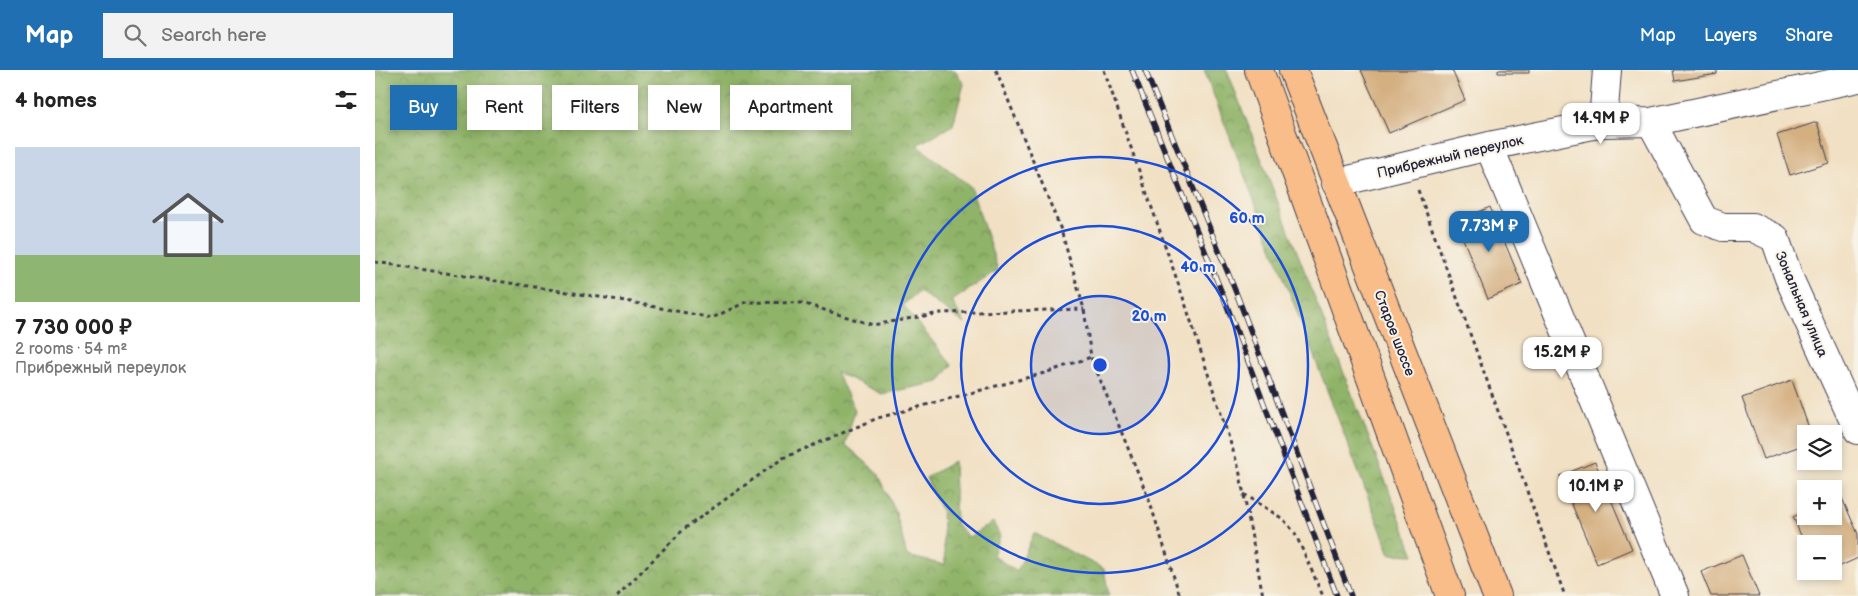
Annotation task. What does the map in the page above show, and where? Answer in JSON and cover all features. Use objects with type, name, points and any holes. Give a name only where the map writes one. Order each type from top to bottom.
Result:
[{"type":"highway","points":[[1259,70],[1450,596]]},
{"type":"highway","name":"Старое шоссе","points":[[1293,70],[1497,596]]},
{"type":"street","points":[[1603,123],[1607,70]]},
{"type":"street","name":"Прибрежный переулок","points":[[1336,183],[1489,146],[1603,123],[1651,122],[1858,78]]},
{"type":"street","name":"Зональная улица","points":[[1651,122],[1704,220],[1723,227],[1752,227],[1775,238],[1789,278],[1858,430]]},
{"type":"street","points":[[1489,146],[1675,596]]},
{"type":"path","points":[[995,70],[1061,230],[1084,308],[1091,357],[1149,500],[1180,596]]},
{"type":"path","points":[[1104,70],[1189,315],[1239,468],[1263,596]]},
{"type":"path","points":[[1409,165],[1565,596]]},
{"type":"path","points":[[375,262],[625,301],[711,318],[746,302],[802,303],[873,325],[941,313],[1084,308]]},
{"type":"path","points":[[617,596],[684,529],[783,458],[878,418],[1048,372],[1091,357]]},
{"type":"path","points":[[1244,494],[1283,519],[1295,533],[1323,596]]},
{"type":"green space","points":[[375,70],[955,70],[964,84],[953,125],[917,145],[971,187],[998,270],[952,301],[965,324],[919,291],[903,305],[952,365],[939,382],[882,394],[836,372],[855,410],[845,444],[878,473],[896,513],[907,556],[945,565],[942,512],[926,478],[954,461],[956,524],[969,537],[993,522],[1000,536],[993,555],[1017,572],[1034,533],[1104,569],[1109,596],[375,596]]},
{"type":"green space","points":[[1204,70],[1227,70],[1414,555],[1390,554]]},
{"type":"building","points":[[1361,70],[1452,70],[1465,100],[1389,133]]},
{"type":"building","points":[[1498,70],[1529,70],[1529,73],[1498,73]]},
{"type":"building","points":[[1673,70],[1717,70],[1717,74],[1675,81]]},
{"type":"building","points":[[1817,122],[1829,163],[1790,175],[1777,135]]},
{"type":"building","points":[[1490,207],[1522,284],[1488,299],[1456,222]]},
{"type":"building","points":[[1792,380],[1808,425],[1797,425],[1797,447],[1764,459],[1742,398]]},
{"type":"building","points":[[1595,462],[1632,549],[1597,564],[1560,476]]},
{"type":"building","points":[[1842,498],[1858,534],[1858,558],[1842,565],[1842,535],[1801,535],[1793,517],[1797,515],[1797,525],[1842,525]]},
{"type":"building","points":[[1742,555],[1759,596],[1711,596],[1701,572]]},
{"type":"railway","points":[[1132,70],[1224,298],[1337,596]]},
{"type":"railway","points":[[1145,70],[1237,295],[1351,596]]}]
